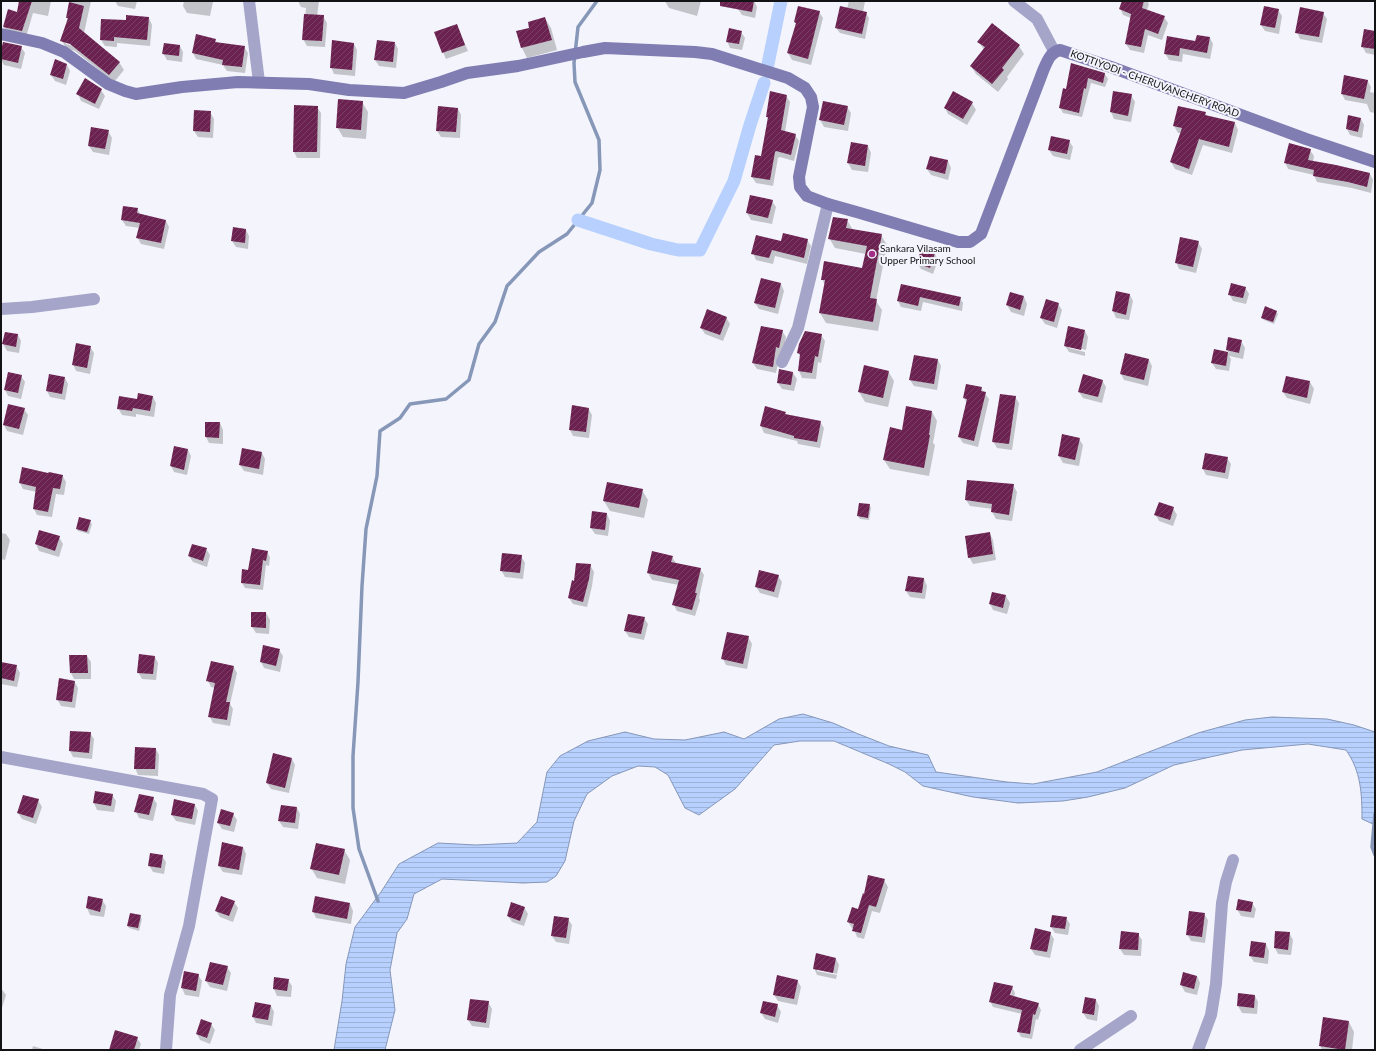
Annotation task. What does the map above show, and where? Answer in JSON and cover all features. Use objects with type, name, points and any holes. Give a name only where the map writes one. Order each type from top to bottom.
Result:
[{"type":"main road","points":[[1,34],[42,43],[64,52],[108,84],[136,94],[189,86],[238,82],[310,84],[349,90],[404,93],[467,73],[518,66],[566,55],[612,48],[687,51],[712,54],[788,78],[805,88],[811,97],[813,107],[799,177],[800,187],[807,196],[828,204],[958,242],[970,242],[981,234],[1048,59],[1054,51]]},
{"type":"main road","name":"KOTTIYODI - CHERUVANCHERY ROAD","points":[[1054,51],[1060,50],[1070,52],[1306,139],[1375,162]]},
{"type":"street","points":[[249,1],[259,82]]},
{"type":"street","points":[[1014,1],[1037,19],[1054,51]]},
{"type":"street","points":[[782,362],[798,328],[828,204]]},
{"type":"street","points":[[1,309],[32,307],[94,299]]},
{"type":"street","points":[[1,757],[203,794],[212,799],[189,926],[170,995],[166,1050]]},
{"type":"street","points":[[1198,1050],[1211,1015],[1216,984],[1222,903],[1226,882],[1233,860]]},
{"type":"street","points":[[1080,1050],[1131,1016]]},
{"type":"water","points":[[803,714],[833,723],[889,746],[928,755],[936,772],[1007,782],[1033,784],[1097,772],[1198,733],[1245,720],[1272,717],[1327,719],[1354,725],[1375,732],[1375,823],[1373,824],[1362,819],[1362,801],[1358,774],[1346,750],[1308,744],[1242,750],[1174,765],[1125,788],[1088,797],[1063,801],[1018,803],[973,797],[923,786],[905,772],[834,741],[800,741],[774,745],[735,789],[699,815],[685,808],[668,775],[655,767],[638,766],[612,776],[587,794],[574,821],[565,861],[556,876],[547,882],[523,883],[442,879],[414,894],[407,919],[397,933],[390,970],[395,1010],[385,1050],[334,1050],[346,964],[355,927],[381,892],[399,864],[438,843],[476,845],[517,843],[537,822],[547,772],[560,756],[588,741],[625,732],[654,739],[685,740],[724,732],[744,739],[779,719]]},
{"type":"building","points":[[19,1],[32,1],[22,31],[3,27],[8,9],[17,12]]},
{"type":"building","points":[[720,1],[754,1],[752,12],[720,6]]},
{"type":"building","points":[[1122,1],[1144,1],[1142,8],[1165,16],[1158,34],[1145,29],[1141,47],[1125,44],[1131,14],[1119,9]]},
{"type":"building","points":[[69,2],[84,6],[79,28],[120,62],[109,75],[70,44],[60,41],[68,18],[66,18]]},
{"type":"building","points":[[798,6],[820,11],[808,59],[787,53],[796,23],[794,22]]},
{"type":"building","points":[[840,6],[867,12],[862,34],[835,28]]},
{"type":"building","points":[[1264,6],[1279,9],[1275,28],[1260,25]]},
{"type":"building","points":[[1300,7],[1324,12],[1319,37],[1295,33]]},
{"type":"building","points":[[304,14],[324,15],[322,41],[302,40]]},
{"type":"building","points":[[126,15],[149,17],[147,40],[114,37],[114,41],[100,40],[101,19],[126,20]]},
{"type":"building","points":[[545,17],[552,40],[521,48],[516,31],[529,28],[528,22]]},
{"type":"building","points":[[992,23],[1020,45],[1002,68],[1004,70],[992,84],[970,66],[985,47],[977,42]]},
{"type":"building","points":[[457,24],[465,45],[442,53],[434,32]]},
{"type":"building","points":[[729,28],[742,31],[739,44],[726,42]]},
{"type":"building","points":[[1364,29],[1375,31],[1375,49],[1361,47]]},
{"type":"building","points":[[196,34],[216,39],[215,42],[245,46],[242,67],[222,65],[223,60],[192,53]]},
{"type":"building","points":[[1197,35],[1210,37],[1207,53],[1180,48],[1179,56],[1164,54],[1167,36],[1195,41]]},
{"type":"building","points":[[332,40],[354,43],[352,70],[330,68]]},
{"type":"building","points":[[377,40],[395,42],[393,62],[374,60]]},
{"type":"building","points":[[3,42],[22,46],[18,63],[1,59]]},
{"type":"building","points":[[164,43],[180,45],[179,56],[162,54]]},
{"type":"building","points":[[55,59],[67,64],[63,79],[50,75]]},
{"type":"building","points":[[1071,63],[1105,73],[1103,83],[1088,78],[1086,89],[1084,88],[1079,113],[1059,108],[1063,88],[1066,89]]},
{"type":"building","points":[[1344,75],[1368,80],[1364,99],[1341,94]]},
{"type":"building","points":[[85,78],[102,89],[95,104],[76,94]]},
{"type":"building","points":[[770,91],[787,95],[781,130],[796,134],[791,155],[775,152],[770,180],[751,177],[755,155],[761,156],[768,117],[766,117]]},
{"type":"building","points":[[953,91],[973,102],[963,119],[944,108]]},
{"type":"building","points":[[1113,91],[1132,94],[1128,116],[1110,112]]},
{"type":"building","points":[[338,99],[363,101],[361,130],[336,128]]},
{"type":"building","points":[[823,101],[848,106],[844,125],[819,120]]},
{"type":"building","points":[[294,105],[318,106],[317,152],[293,152]]},
{"type":"building","points":[[438,106],[458,108],[456,132],[436,131]]},
{"type":"building","points":[[1178,106],[1206,112],[1205,115],[1235,122],[1229,147],[1199,139],[1189,169],[1170,162],[1182,128],[1173,126]]},
{"type":"building","points":[[194,110],[211,111],[210,132],[193,131]]},
{"type":"building","points":[[1348,115],[1361,118],[1358,132],[1346,129]]},
{"type":"building","points":[[91,127],[109,130],[105,149],[88,146]]},
{"type":"building","points":[[1051,136],[1070,140],[1067,154],[1048,150]]},
{"type":"building","points":[[851,142],[868,145],[865,166],[847,163]]},
{"type":"building","points":[[1289,143],[1311,149],[1308,160],[1370,173],[1367,187],[1313,176],[1314,170],[1284,163]]},
{"type":"building","points":[[930,156],[948,160],[945,174],[926,169]]},
{"type":"building","points":[[750,195],[773,200],[768,218],[746,213]]},
{"type":"building","points":[[123,206],[138,208],[137,213],[166,220],[161,243],[136,238],[140,223],[121,220]]},
{"type":"building","points":[[833,217],[848,219],[846,228],[882,234],[870,298],[877,299],[873,322],[819,313],[825,280],[821,280],[824,261],[862,268],[867,246],[828,239]]},
{"type":"building","points":[[233,227],[246,229],[245,243],[231,241]]},
{"type":"building","points":[[783,233],[808,239],[804,258],[772,250],[769,258],[751,254],[756,235],[781,241]]},
{"type":"building","points":[[1180,237],[1199,241],[1193,267],[1175,263]]},
{"type":"building","points":[[922,248],[935,253],[930,268],[916,263]]},
{"type":"building","points":[[761,278],[781,283],[775,308],[754,303]]},
{"type":"building","points":[[1231,283],[1246,287],[1243,298],[1228,295]]},
{"type":"building","points":[[901,284],[961,297],[959,306],[920,297],[918,306],[897,301]]},
{"type":"building","points":[[1116,291],[1130,294],[1126,315],[1112,311]]},
{"type":"building","points":[[1010,292],[1024,296],[1020,310],[1006,305]]},
{"type":"building","points":[[1046,299],[1059,303],[1054,322],[1040,318]]},
{"type":"building","points":[[1265,306],[1277,311],[1273,322],[1261,318]]},
{"type":"building","points":[[707,309],[727,317],[720,335],[700,328]]},
{"type":"building","points":[[761,326],[783,330],[779,348],[776,347],[773,367],[752,363]]},
{"type":"building","points":[[1068,326],[1085,330],[1081,350],[1064,346]]},
{"type":"building","points":[[805,331],[822,334],[818,357],[815,356],[812,373],[798,371],[800,354],[797,353]]},
{"type":"building","points":[[5,332],[18,334],[16,347],[2,344]]},
{"type":"building","points":[[1228,337],[1242,340],[1239,353],[1226,350]]},
{"type":"building","points":[[76,343],[91,346],[87,368],[72,365]]},
{"type":"building","points":[[1214,349],[1228,352],[1226,366],[1211,363]]},
{"type":"building","points":[[1125,353],[1149,359],[1144,380],[1120,374]]},
{"type":"building","points":[[914,355],[938,359],[934,384],[909,380]]},
{"type":"building","points":[[864,365],[889,371],[883,398],[858,392]]},
{"type":"building","points":[[779,369],[793,372],[791,385],[777,383]]},
{"type":"building","points":[[8,372],[22,375],[18,393],[4,390]]},
{"type":"building","points":[[49,374],[65,377],[62,394],[46,391]]},
{"type":"building","points":[[1083,374],[1103,380],[1098,397],[1078,392]]},
{"type":"building","points":[[1286,376],[1310,381],[1307,398],[1282,392]]},
{"type":"building","points":[[966,384],[982,387],[981,391],[986,392],[974,441],[958,437],[967,399],[963,398]]},
{"type":"building","points":[[138,393],[153,396],[150,411],[133,408],[132,411],[117,409],[119,396],[137,399]]},
{"type":"building","points":[[1000,394],[1016,396],[1009,444],[992,442]]},
{"type":"building","points":[[8,404],[25,408],[19,429],[3,425]]},
{"type":"building","points":[[572,405],[589,408],[586,432],[569,430]]},
{"type":"building","points":[[765,406],[786,412],[785,414],[821,421],[817,442],[794,438],[794,436],[760,426]]},
{"type":"building","points":[[906,406],[932,411],[930,435],[924,468],[883,460],[890,427],[902,430]]},
{"type":"building","points":[[205,422],[220,422],[219,438],[205,437]]},
{"type":"building","points":[[1062,434],[1080,438],[1075,460],[1058,456]]},
{"type":"building","points":[[174,446],[188,449],[184,470],[170,466]]},
{"type":"building","points":[[242,448],[262,452],[259,469],[239,465]]},
{"type":"building","points":[[1205,453],[1228,457],[1225,473],[1202,469]]},
{"type":"building","points":[[22,467],[63,475],[60,489],[53,488],[48,512],[33,509],[36,487],[19,483]]},
{"type":"building","points":[[967,480],[1014,484],[1009,515],[991,512],[992,504],[965,500]]},
{"type":"building","points":[[607,482],[643,489],[639,508],[603,501]]},
{"type":"building","points":[[1159,502],[1174,507],[1170,520],[1154,515]]},
{"type":"building","points":[[859,503],[870,504],[868,518],[857,516]]},
{"type":"building","points":[[592,511],[607,513],[605,530],[590,528]]},
{"type":"building","points":[[79,517],[91,520],[87,532],[76,529]]},
{"type":"building","points":[[39,530],[60,536],[55,551],[35,544]]},
{"type":"building","points":[[990,532],[993,554],[968,558],[965,536]]},
{"type":"building","points":[[192,544],[207,548],[203,561],[188,556]]},
{"type":"building","points":[[252,548],[268,551],[266,561],[263,560],[260,585],[241,583],[242,569],[248,570]]},
{"type":"building","points":[[652,551],[673,556],[671,562],[701,568],[695,593],[697,593],[692,610],[672,605],[679,580],[647,573]]},
{"type":"building","points":[[502,553],[522,555],[520,573],[500,571]]},
{"type":"building","points":[[576,563],[591,564],[583,602],[568,598],[572,580],[574,581]]},
{"type":"building","points":[[759,570],[779,575],[774,592],[755,587]]},
{"type":"building","points":[[908,576],[924,578],[922,593],[905,591]]},
{"type":"building","points":[[992,592],[1006,595],[1003,608],[989,604]]},
{"type":"building","points":[[251,612],[266,612],[266,628],[251,627]]},
{"type":"building","points":[[628,614],[645,617],[641,634],[624,631]]},
{"type":"building","points":[[727,632],[749,636],[743,664],[721,659]]},
{"type":"building","points":[[263,645],[280,649],[276,666],[260,662]]},
{"type":"building","points":[[139,654],[155,656],[153,674],[137,673]]},
{"type":"building","points":[[69,655],[87,655],[88,673],[70,673]]},
{"type":"building","points":[[211,661],[234,666],[226,702],[230,702],[227,720],[208,717],[215,683],[206,681]]},
{"type":"building","points":[[1,662],[17,665],[14,681],[1,678]]},
{"type":"building","points":[[59,678],[75,681],[72,702],[56,700]]},
{"type":"building","points":[[70,731],[91,732],[89,753],[69,751]]},
{"type":"building","points":[[135,747],[156,748],[155,769],[134,769]]},
{"type":"building","points":[[273,753],[292,758],[285,788],[266,783]]},
{"type":"building","points":[[95,791],[113,794],[111,806],[93,803]]},
{"type":"building","points":[[139,794],[154,797],[149,815],[134,812]]},
{"type":"building","points":[[23,795],[39,799],[33,818],[17,813]]},
{"type":"building","points":[[174,799],[195,804],[192,819],[171,815]]},
{"type":"building","points":[[281,805],[297,807],[295,823],[278,821]]},
{"type":"building","points":[[221,809],[234,813],[230,826],[217,823]]},
{"type":"building","points":[[222,842],[243,847],[239,870],[218,866]]},
{"type":"building","points":[[316,843],[345,849],[339,875],[310,869]]},
{"type":"building","points":[[150,853],[163,855],[161,868],[148,866]]},
{"type":"building","points":[[868,875],[885,879],[876,907],[869,905],[861,933],[852,931],[854,924],[847,922],[852,907],[858,909],[863,893],[864,894]]},
{"type":"building","points":[[88,896],[103,899],[100,912],[86,908]]},
{"type":"building","points":[[221,896],[235,901],[229,916],[215,911]]},
{"type":"building","points":[[315,896],[350,903],[347,919],[312,912]]},
{"type":"building","points":[[1238,899],[1253,902],[1251,912],[1236,910]]},
{"type":"building","points":[[511,902],[525,907],[520,921],[507,916]]},
{"type":"building","points":[[1189,911],[1205,913],[1202,937],[1186,935]]},
{"type":"building","points":[[130,913],[141,915],[138,928],[127,926]]},
{"type":"building","points":[[1052,915],[1067,917],[1065,929],[1050,927]]},
{"type":"building","points":[[554,916],[569,918],[566,938],[551,936]]},
{"type":"building","points":[[1035,928],[1051,932],[1047,952],[1030,949]]},
{"type":"building","points":[[1121,931],[1139,933],[1138,950],[1119,949]]},
{"type":"building","points":[[1275,931],[1290,932],[1288,950],[1274,948]]},
{"type":"building","points":[[1251,941],[1266,943],[1264,958],[1249,956]]},
{"type":"building","points":[[816,953],[836,958],[833,973],[813,969]]},
{"type":"building","points":[[210,962],[228,966],[223,985],[205,981]]},
{"type":"building","points":[[184,971],[199,974],[196,991],[181,988]]},
{"type":"building","points":[[1183,972],[1197,976],[1194,989],[1180,985]]},
{"type":"building","points":[[777,975],[798,980],[794,999],[773,995]]},
{"type":"building","points":[[274,977],[289,979],[287,991],[273,989]]},
{"type":"building","points":[[994,982],[1013,986],[1010,995],[1039,1003],[1035,1015],[1033,1014],[1030,1034],[1017,1032],[1022,1010],[989,1002]]},
{"type":"building","points":[[1238,993],[1255,995],[1254,1008],[1237,1006]]},
{"type":"building","points":[[1085,997],[1096,999],[1094,1015],[1082,1013]]},
{"type":"building","points":[[470,999],[489,1001],[486,1023],[467,1020]]},
{"type":"building","points":[[763,1001],[778,1004],[775,1017],[760,1013]]},
{"type":"building","points":[[255,1002],[271,1005],[268,1020],[252,1017]]},
{"type":"building","points":[[1323,1017],[1349,1021],[1345,1050],[1319,1046]]},
{"type":"building","points":[[201,1019],[212,1023],[207,1038],[196,1034]]},
{"type":"building","points":[[115,1030],[138,1037],[134,1050],[109,1050]]},
{"type":"waterway","points":[[378,901],[359,849],[353,808],[353,756],[366,529],[377,476],[380,431],[400,418],[410,404],[446,399],[469,380],[479,344],[495,322],[507,286],[539,252],[567,234],[592,203],[600,170],[599,140],[575,82],[574,63],[578,27],[597,1]]},
{"type":"waterway","points":[[768,64],[781,1]]},
{"type":"waterway","points":[[578,220],[651,244],[678,250],[700,250],[734,181],[764,83]]},
{"type":"waterway","points":[[1375,814],[1372,847],[1375,855]]},
{"type":"place","name":"Sankara Vilasam Upper Primary School","points":[[872,254]]}]
